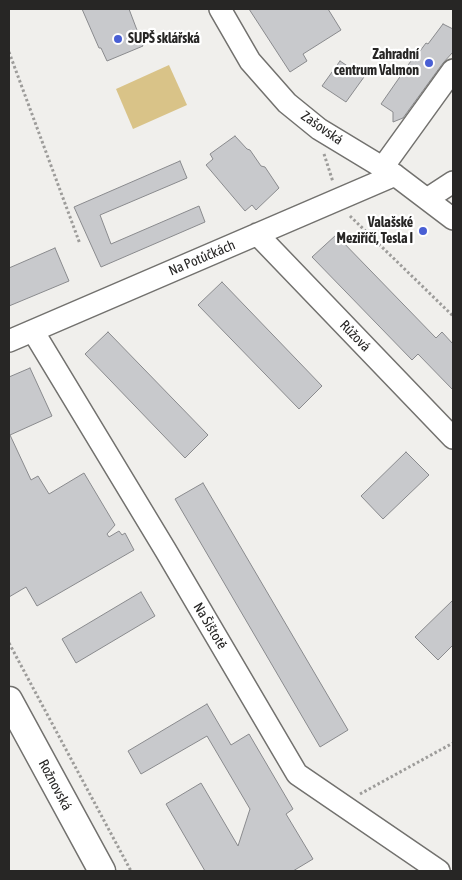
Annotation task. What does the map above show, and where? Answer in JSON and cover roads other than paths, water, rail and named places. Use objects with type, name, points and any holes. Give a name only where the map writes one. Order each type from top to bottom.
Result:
[{"type":"main road","name":"Rožnovská","points":[[9,700],[102,871]]},
{"type":"street","name":"Zašovská","points":[[220,9],[250,61],[287,103],[319,129],[389,171],[453,219]]},
{"type":"street","points":[[389,171],[453,70]]},
{"type":"street","name":"Na Potůčkách","points":[[9,341],[339,199],[389,171]]},
{"type":"street","points":[[427,199],[453,182]]},
{"type":"street","name":"Růžová","points":[[257,234],[453,438]]},
{"type":"street","name":"Na Šištotě","points":[[33,331],[297,774],[439,871]]},
{"type":"place","name":"SUPŠ sklářská","points":[[118,39]]},
{"type":"place","name":"Zahradní centrum Valmon","points":[[429,63]]},
{"type":"place","name":"Valašské Meziříčí, Tesla I","points":[[423,231]]}]
